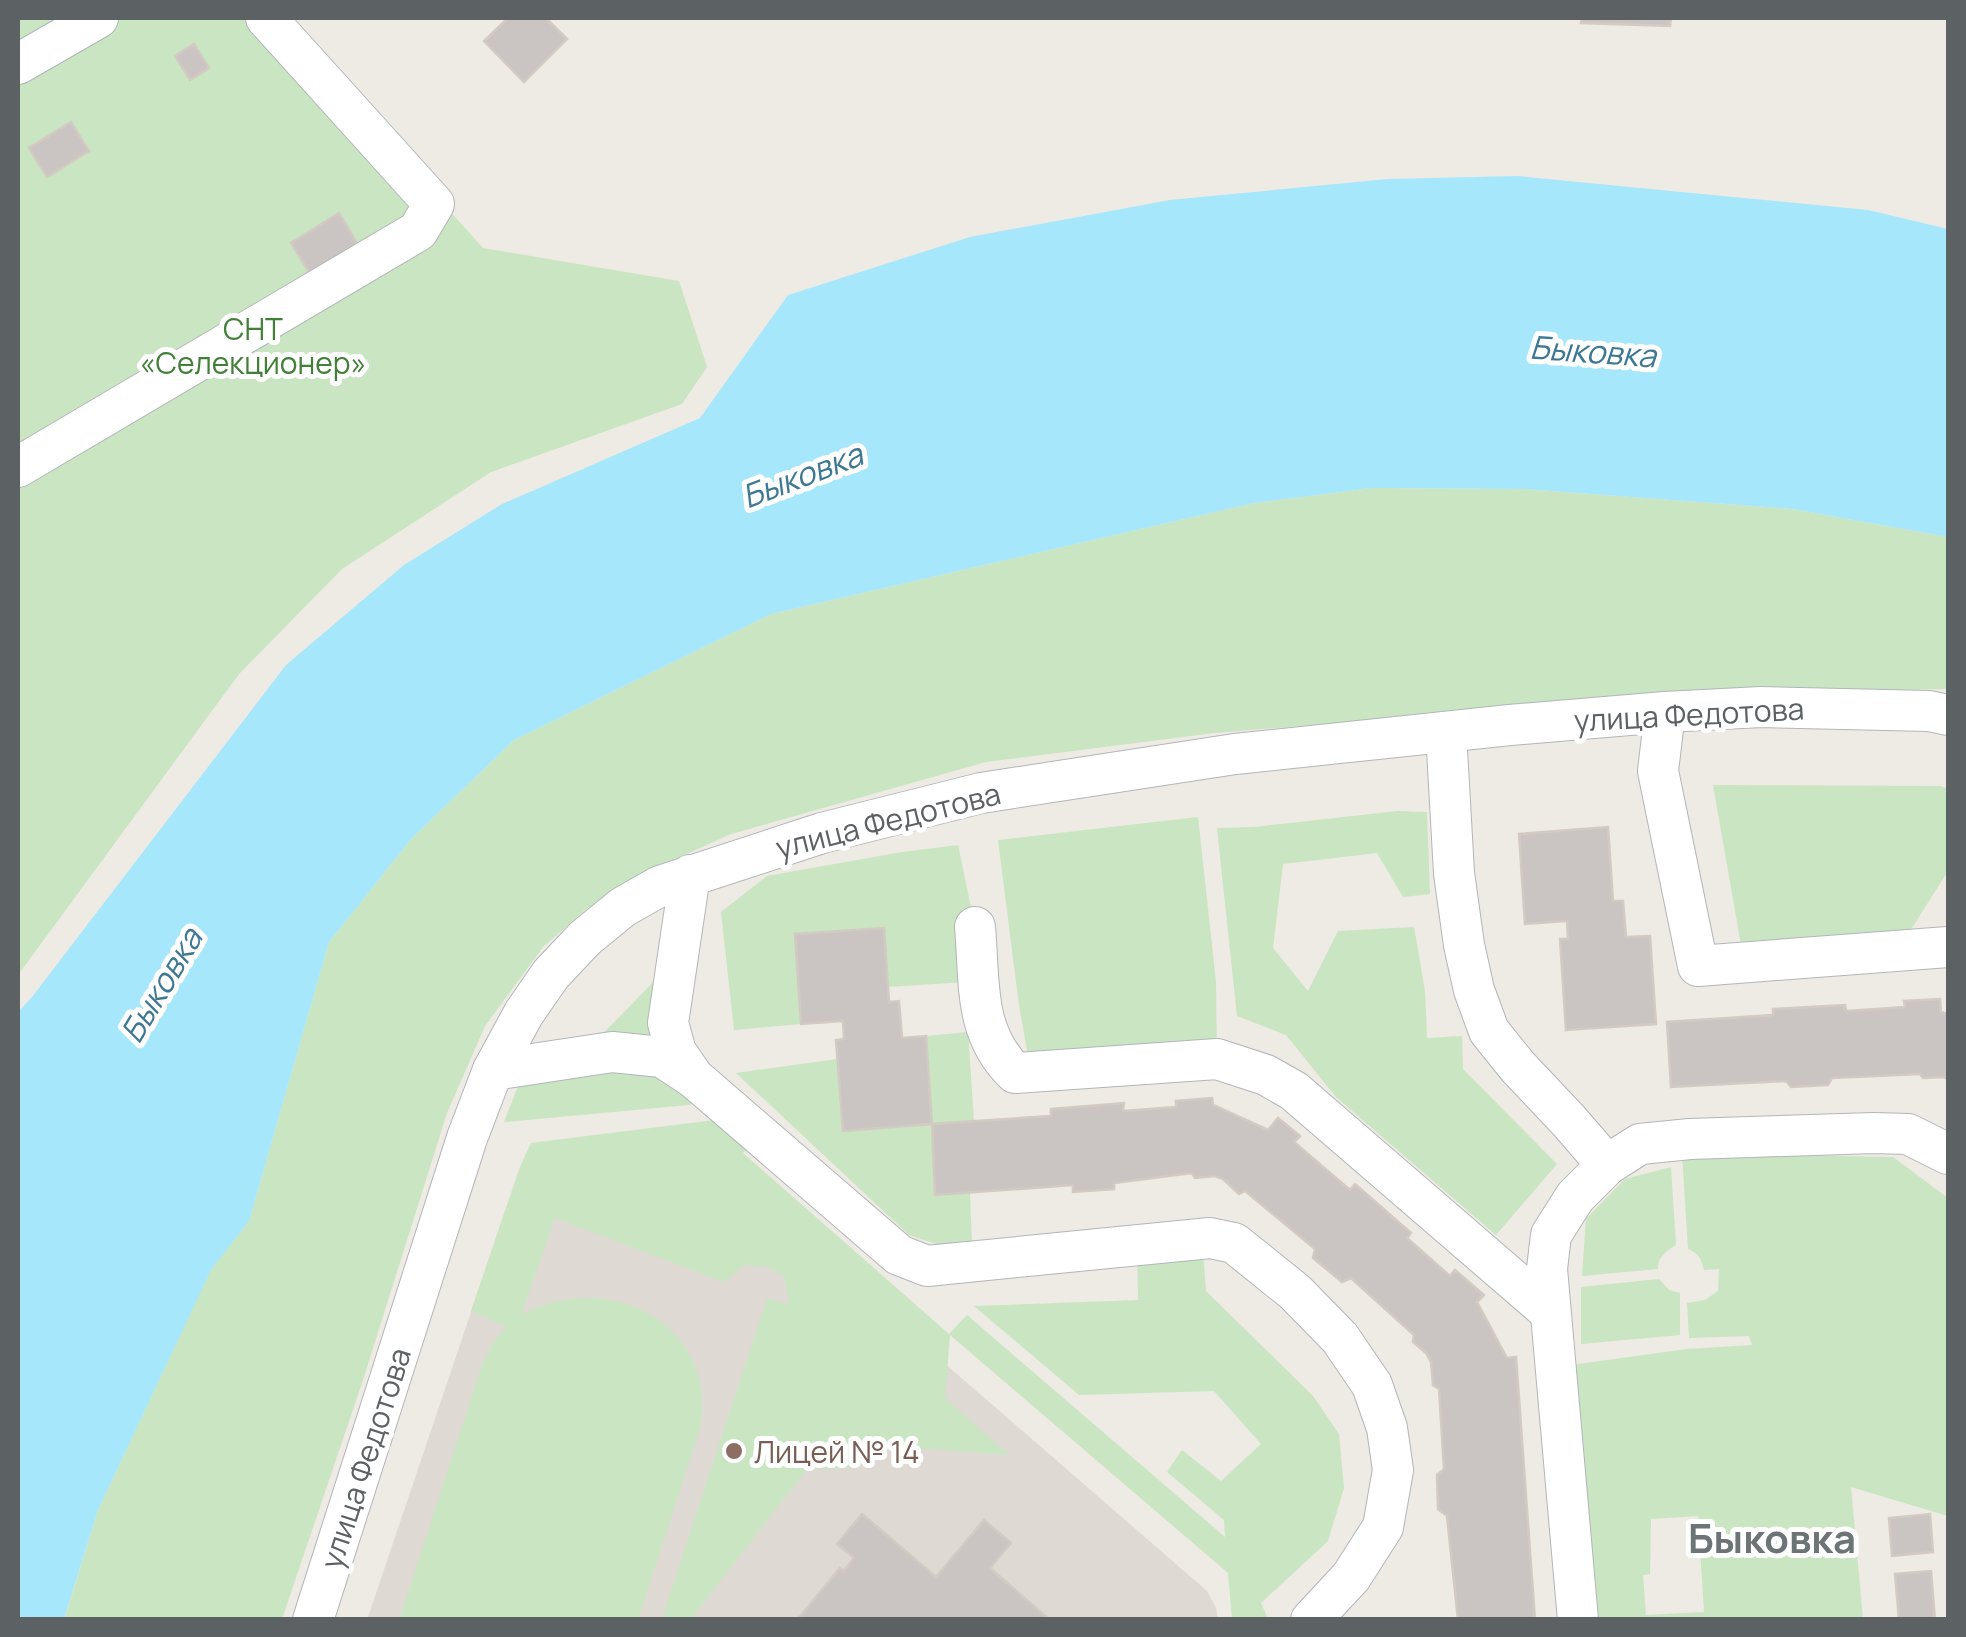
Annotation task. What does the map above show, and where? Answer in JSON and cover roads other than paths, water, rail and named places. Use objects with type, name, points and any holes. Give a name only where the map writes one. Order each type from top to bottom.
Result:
[{"type":"street","points":[[18,64],[98,18]]},
{"type":"street","points":[[18,468],[418,231],[434,204],[266,18]]},
{"type":"street","name":"улица Федотова","points":[[313,1620],[467,1138],[493,1070],[551,974],[622,907],[660,886],[822,833],[981,793],[1234,754],[1665,712],[1760,707],[1948,714]]},
{"type":"street","points":[[1665,712],[1658,771],[1698,966],[1948,946]]},
{"type":"street","points":[[1446,732],[1454,872],[1464,945],[1489,1031],[1606,1165]]},
{"type":"street","points":[[690,875],[668,1024],[676,1052],[694,1078]]},
{"type":"street","points":[[975,927],[982,1022],[1001,1060],[1015,1073],[1217,1059],[1266,1075],[1294,1091],[1549,1311]]},
{"type":"street","points":[[493,1070],[612,1052],[662,1057],[694,1078],[900,1255],[927,1266],[1210,1238],[1234,1243],[1295,1292],[1340,1338],[1372,1386],[1387,1428],[1393,1470],[1384,1527],[1351,1577],[1311,1620]]},
{"type":"street","points":[[1578,1620],[1547,1270],[1551,1235],[1576,1197],[1606,1165],[1640,1144],[1690,1139],[1908,1134],[1948,1154]]},
{"type":"water","points":[[1517,176],[1868,210],[1948,229],[1948,537],[1792,509],[1524,489],[1372,488],[1254,503],[771,614],[514,740],[412,838],[329,942],[249,1221],[211,1270],[98,1510],[64,1619],[18,1619],[18,1012],[286,665],[404,565],[502,504],[700,418],[788,295],[970,237],[1170,200],[1388,179]]},
{"type":"place","name":"Лицей № 14","points":[[734,1451]]},
{"type":"district","name":"Быковка","points":[[1772,1537]]},
{"type":"park label","name":"СНТ «Селекционер»","points":[[253,345]]}]
